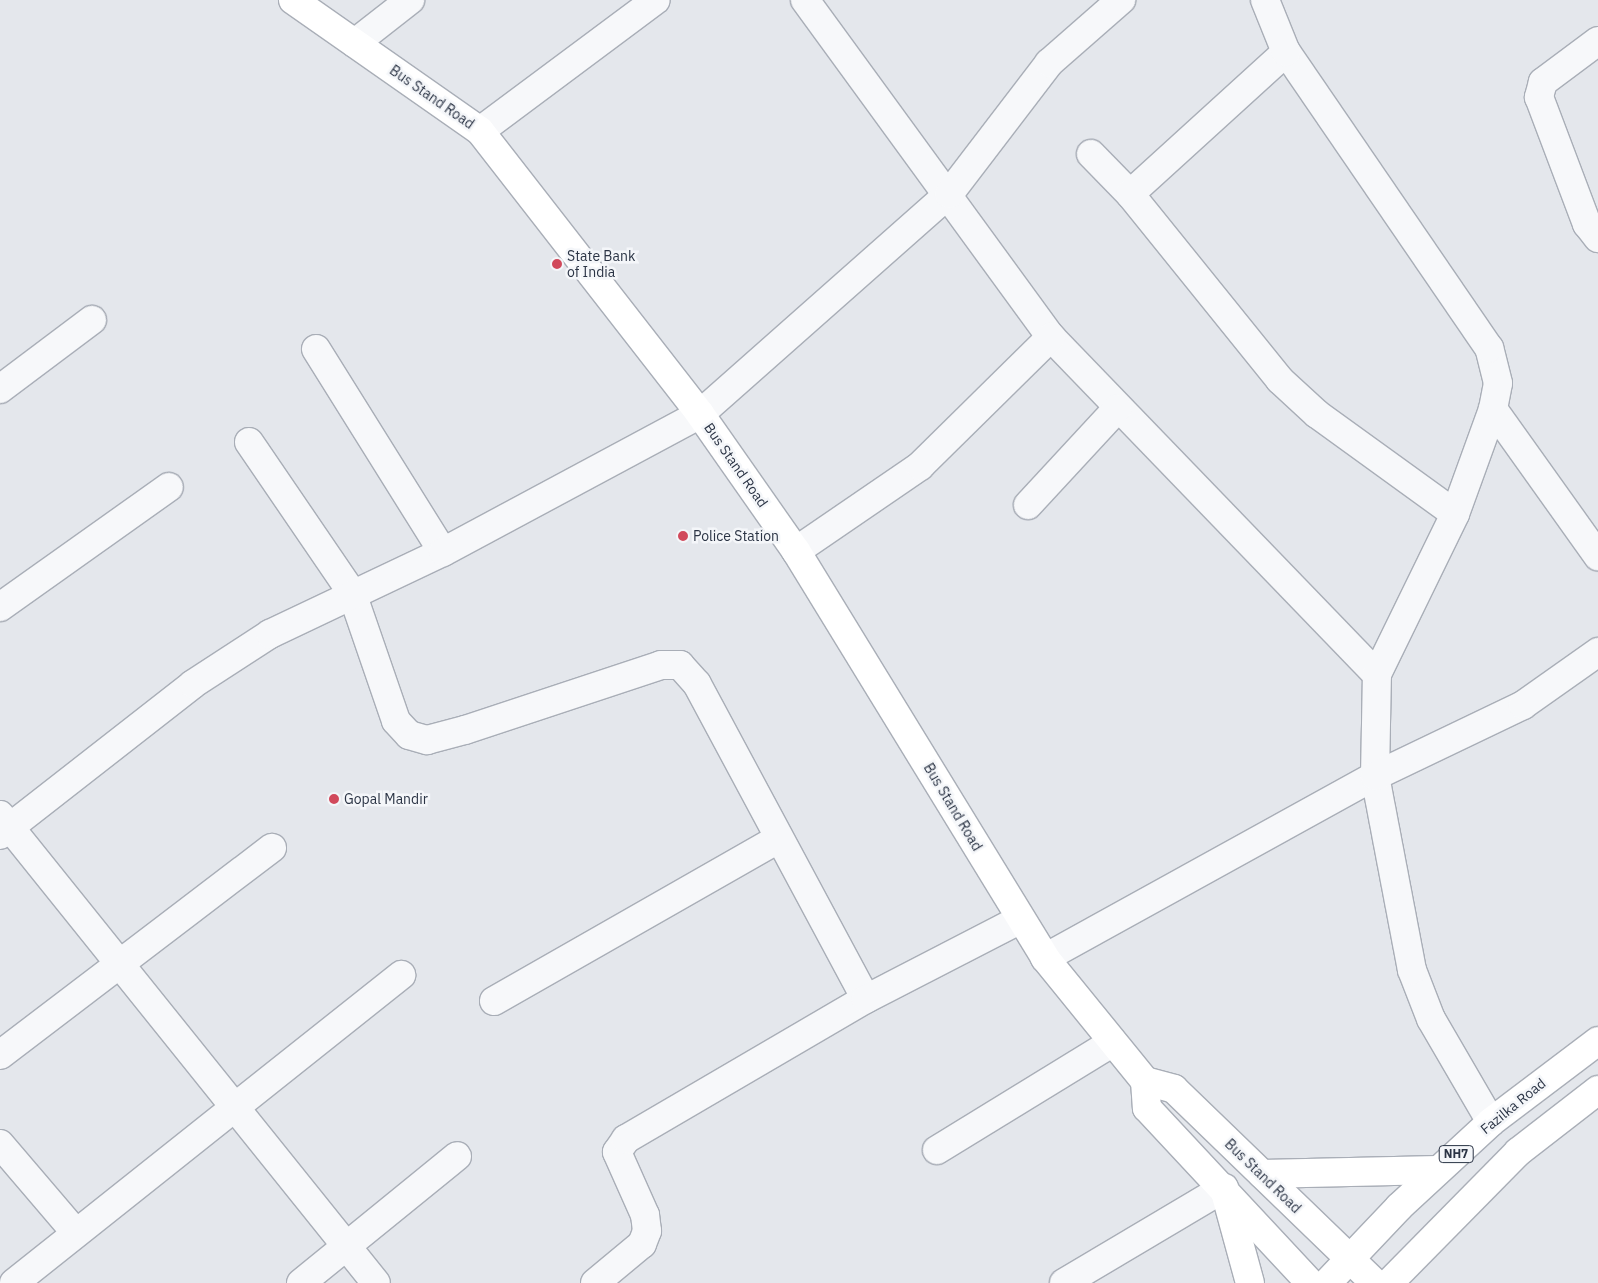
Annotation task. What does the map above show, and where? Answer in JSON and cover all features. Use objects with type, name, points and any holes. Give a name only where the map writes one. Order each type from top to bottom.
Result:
[{"type":"main road","name":"Bus Stand Road","points":[[293,0],[480,131],[700,414],[796,551],[1045,958],[1145,1081],[1174,1089],[1374,1283]]},
{"type":"main road","name":"Fazilka Road","points":[[1327,1283],[1438,1170],[1492,1122],[1598,1041]]},
{"type":"main road","points":[[1145,1081],[1147,1108],[1224,1188],[1310,1283]]},
{"type":"main road","points":[[1390,1283],[1518,1152],[1598,1090]]},
{"type":"main road","points":[[1262,1174],[1438,1170]]},
{"type":"main road","points":[[1224,1188],[1250,1283]]},
{"type":"street","points":[[355,44],[410,0]]},
{"type":"street","points":[[480,131],[656,0]]},
{"type":"street","points":[[804,0],[949,194],[1050,337],[1117,409],[1377,674]]},
{"type":"street","points":[[376,1283],[235,1105],[3,826],[193,684],[270,634],[352,593],[443,552],[700,414],[949,194],[1049,63],[1121,0]]},
{"type":"street","points":[[1265,0],[1286,52],[1489,348],[1498,383],[1493,409],[1454,514],[1377,674],[1375,776],[1412,970],[1432,1019],[1492,1122]]},
{"type":"street","points":[[1598,41],[1543,82],[1539,98],[1587,224],[1598,238]]},
{"type":"street","points":[[1130,194],[1286,52]]},
{"type":"street","points":[[1091,154],[1130,194],[1280,380],[1316,414],[1454,514]]},
{"type":"street","points":[[0,389],[92,320]]},
{"type":"street","points":[[796,551],[920,466],[1050,337]]},
{"type":"street","points":[[316,349],[443,552]]},
{"type":"street","points":[[1028,505],[1117,409]]},
{"type":"street","points":[[1493,409],[1598,556]]},
{"type":"street","points":[[249,442],[352,593],[396,722],[409,736],[427,740],[661,664],[680,666],[697,684],[778,839],[866,999]]},
{"type":"street","points":[[0,607],[169,487]]},
{"type":"street","points":[[1045,958],[1375,776],[1524,705],[1598,652]]},
{"type":"street","points":[[494,1000],[778,839]]},
{"type":"street","points":[[0,1055],[121,967],[272,848]]},
{"type":"street","points":[[595,1283],[642,1244],[647,1231],[645,1215],[620,1163],[619,1146],[866,999],[1021,919]]},
{"type":"street","points":[[14,1283],[235,1105],[401,975]]},
{"type":"street","points":[[937,1150],[1112,1042]]},
{"type":"street","points":[[0,1144],[76,1233]]},
{"type":"street","points":[[301,1283],[457,1156]]},
{"type":"street","points":[[1064,1283],[1224,1188]]},
{"type":"place","name":"State Bank of India","points":[[557,264]]},
{"type":"place","name":"Police Station","points":[[683,536]]},
{"type":"place","name":"Gopal Mandir","points":[[334,799]]}]
